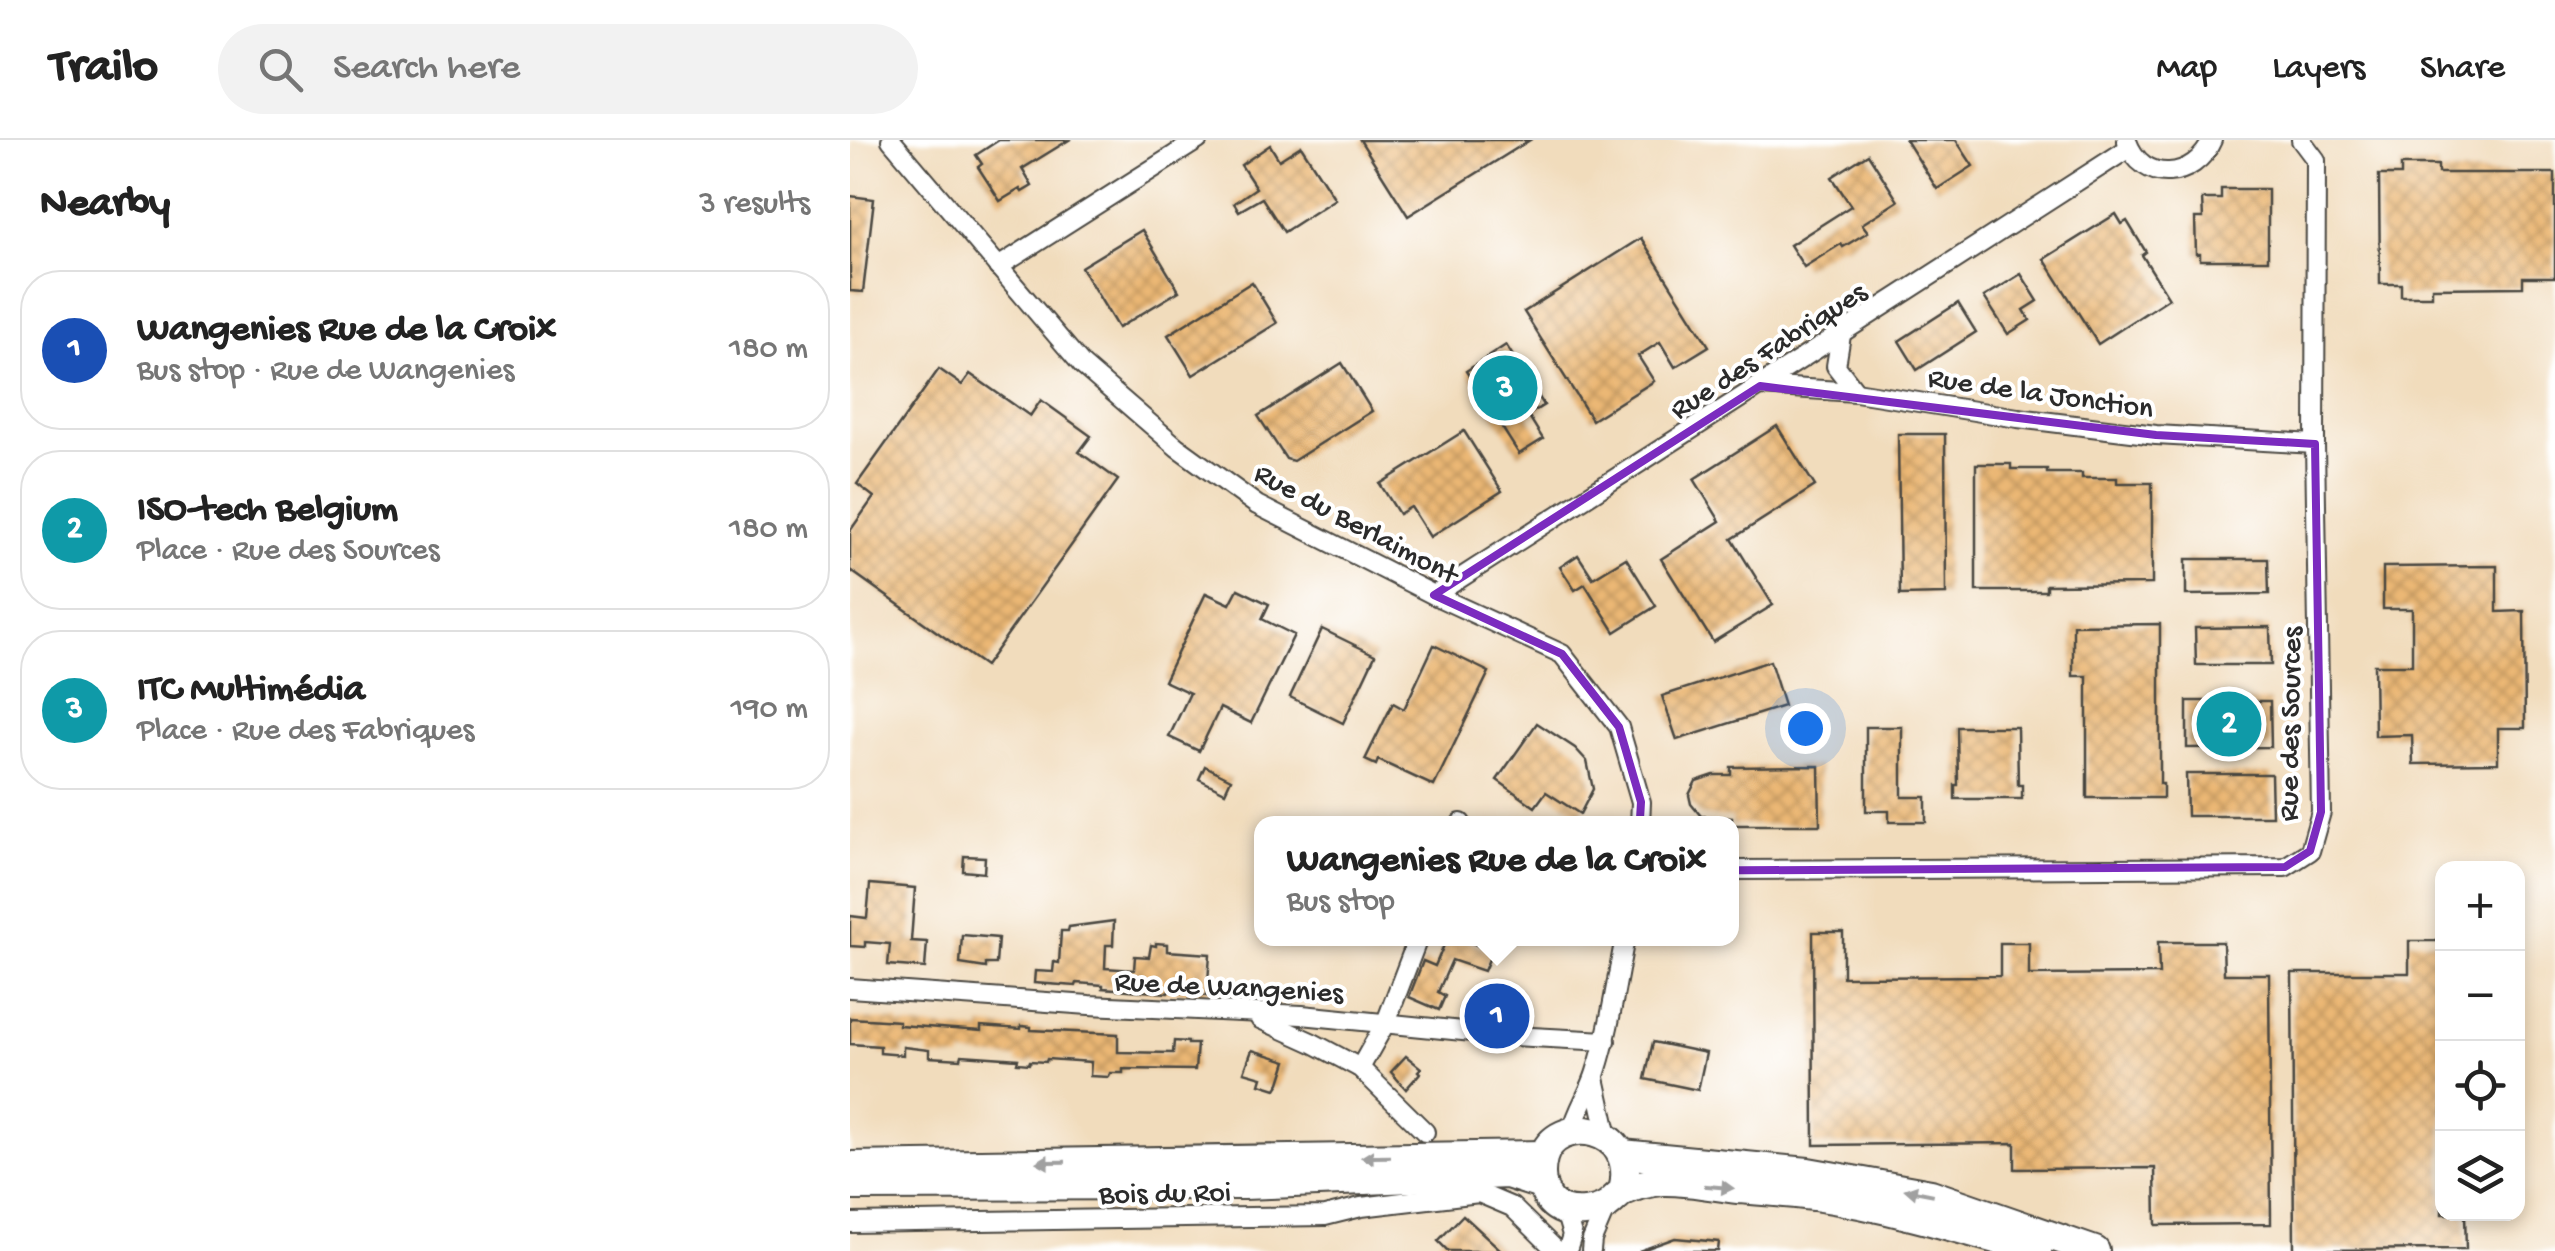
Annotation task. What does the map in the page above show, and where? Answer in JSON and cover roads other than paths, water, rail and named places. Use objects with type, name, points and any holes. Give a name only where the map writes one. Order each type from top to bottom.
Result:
[{"type":"highway","points":[[2037,1251],[1934,1222],[1816,1196],[1661,1182],[1584,1212],[1565,1211],[1551,1203],[1541,1185],[1544,1156],[1552,1142],[1572,1131],[1587,1130],[1615,1146],[1808,1172],[1931,1194],[2095,1251]]},
{"type":"highway","points":[[1614,1199],[1626,1176],[1615,1146]]},
{"type":"highway","points":[[850,1166],[1544,1156]]},
{"type":"highway","points":[[850,1186],[1244,1185],[1507,1174],[1541,1185]]},
{"type":"street","name":"Rue du Berlaimont","points":[[892,140],[1082,365],[1177,447],[1256,504],[1434,595],[1562,654],[1619,726],[1641,802],[1640,816]]},
{"type":"street","points":[[998,268],[1198,140]]},
{"type":"street","points":[[2128,144],[2138,160],[2165,172],[2194,165],[2205,156],[2212,140]]},
{"type":"street","name":"Rue des Sources","points":[[1739,870],[2286,867],[2310,851],[2321,812],[2316,160],[2301,140]]},
{"type":"street","name":"Rue des Fabriques","points":[[1434,595],[1841,335],[2128,144]]},
{"type":"street","points":[[1841,335],[1836,366],[1856,392]]},
{"type":"street","name":"Rue de la Jonction","points":[[1760,386],[1856,392],[2156,435],[2316,444]]},
{"type":"street","points":[[1360,1068],[1386,1022],[1415,946]]},
{"type":"street","points":[[1572,1131],[1606,1041],[1624,946]]},
{"type":"street","name":"Rue de Wangenies","points":[[850,988],[1386,1022],[1513,1036],[1606,1041]]},
{"type":"street","points":[[1251,1014],[1360,1068],[1425,1132]]},
{"type":"street","points":[[1595,1077],[1615,1146]]},
{"type":"street","name":"Bois du Roi","points":[[850,1223],[1326,1216],[1360,1207],[1479,1192],[1512,1207],[1557,1251]]},
{"type":"street","points":[[1591,1251],[1592,1240],[1614,1199]]},
{"type":"street","points":[[1565,1211],[1572,1234],[1567,1251]]},
{"type":"place","name":"ITC Multimédia","points":[[1505,388]]},
{"type":"place","name":"ISO-tech Belgium","points":[[2229,724]]},
{"type":"place","name":"Wangenies Rue de la Croix","points":[[1497,1016]]}]
